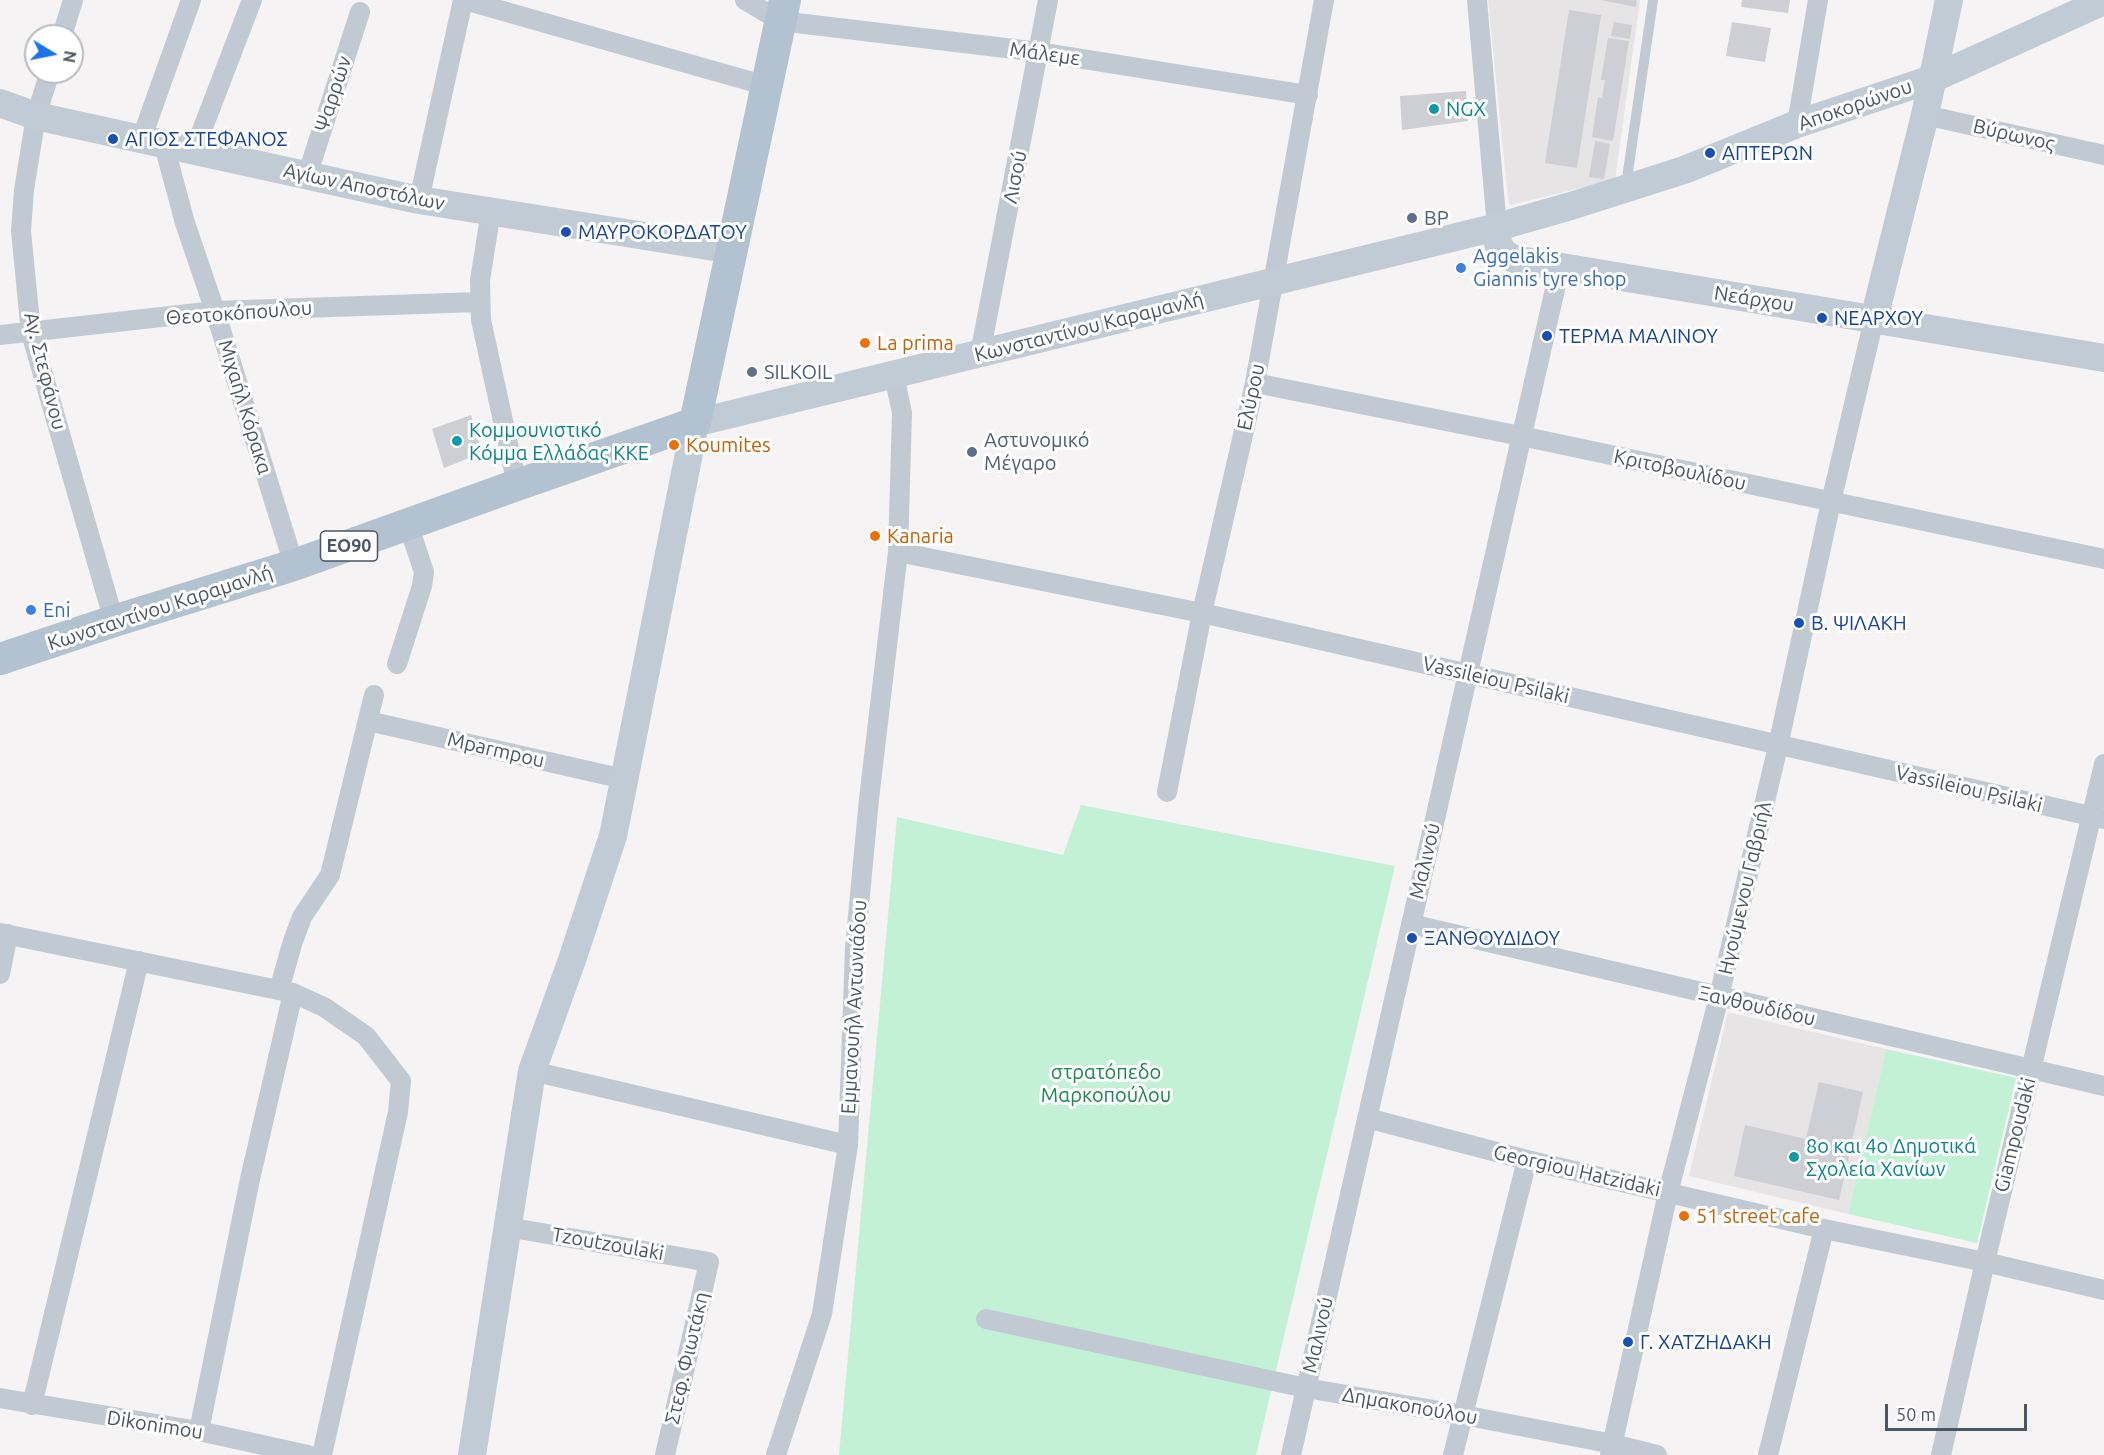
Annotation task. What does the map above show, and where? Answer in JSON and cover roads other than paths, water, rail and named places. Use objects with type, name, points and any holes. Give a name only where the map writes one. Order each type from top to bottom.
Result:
[{"type":"main road","points":[[695,423],[783,10]]},
{"type":"main road","name":"Κωνσταντίνου Καραμανλή","points":[[0,659],[294,565],[517,484],[695,423]]},
{"type":"street","points":[[66,24],[73,0]]},
{"type":"street","points":[[152,142],[191,0]]},
{"type":"street","points":[[194,151],[252,0]]},
{"type":"street","points":[[419,201],[463,0],[767,86]]},
{"type":"street","points":[[746,0],[783,10]]},
{"type":"street","name":"Λισού","points":[[980,354],[1048,0]]},
{"type":"street","name":"Ελύρου","points":[[1167,792],[1202,613],[1255,383],[1324,0]]},
{"type":"street","points":[[1477,0],[1497,227]]},
{"type":"street","points":[[1797,124],[1818,0]]},
{"type":"street","points":[[1874,319],[1925,115],[1949,0]]},
{"type":"street","name":"Αποκορώνου","points":[[1497,227],[1684,170],[1797,124],[1932,79],[2104,1]]},
{"type":"street","name":"Μάλεμε","points":[[783,10],[1308,96]]},
{"type":"street","name":"Ψαρρών","points":[[307,176],[360,12]]},
{"type":"street","name":"Αγ. Στεφάνου","points":[[46,84],[36,116],[24,190],[21,231],[31,333],[114,621]]},
{"type":"street","name":"Αγίων Αποστόλων","points":[[0,103],[36,116],[419,201],[733,250]]},
{"type":"street","name":"Βύρωνος","points":[[1925,115],[2104,154]]},
{"type":"street","name":"Μιχαήλ Κόρακα","points":[[152,142],[185,223],[215,311],[294,565]]},
{"type":"street","points":[[491,211],[480,280],[479,302],[517,484]]},
{"type":"street","name":"Νεάρχου","points":[[1497,227],[1498,244],[1504,253],[1514,259],[2104,358]]},
{"type":"street","name":"Κωνσταντίνου Καραμανλή","points":[[695,423],[1497,227]]},
{"type":"street","name":"Μαλινού","points":[[1291,1455],[1560,267]]},
{"type":"street","name":"Θεοτοκόπουλου","points":[[0,335],[215,311],[479,302]]},
{"type":"street","name":"Ηγούμενου Γαβριήλ","points":[[1612,1450],[1668,1193],[1719,997],[1874,319]]},
{"type":"street","name":"Εμμανουήλ Αντωνιάδου","points":[[776,1455],[822,1314],[848,1144],[855,948],[869,799],[898,552],[902,413],[894,375]]},
{"type":"street","name":"Κριτοβουλίδου","points":[[1255,383],[1521,436],[2104,559]]},
{"type":"street","points":[[472,1455],[532,1071],[613,836],[695,423]]},
{"type":"street","points":[[397,664],[422,586],[424,572],[408,524]]},
{"type":"street","name":"Vassileiou Psilaki","points":[[898,552],[1202,613],[2098,818]]},
{"type":"street","points":[[199,1431],[250,1179],[286,991],[293,941],[302,917],[330,875],[374,695]]},
{"type":"street","name":"Mparmpou","points":[[368,721],[624,779]]},
{"type":"street","name":"Giampoudaki","points":[[1941,1455],[1984,1262],[2098,818],[2104,764]]},
{"type":"street","name":"Ξανθουδίδου","points":[[1411,924],[2104,1086]]},
{"type":"street","points":[[0,974],[4,934],[286,991],[324,1007],[366,1036],[401,1082],[398,1112],[322,1455]]},
{"type":"street","points":[[32,1405],[139,961]]},
{"type":"street","points":[[532,1071],[848,1144]]},
{"type":"street","name":"Georgiou Hatzidaki","points":[[1367,1118],[1527,1160],[1668,1193],[2104,1290]]},
{"type":"street","points":[[1454,1455],[1527,1160]]},
{"type":"street","name":"Tzoutzoulaki","points":[[507,1227],[710,1262]]},
{"type":"street","points":[[1768,1455],[1824,1229]]},
{"type":"street","name":"Στεφ. Φιωτάκη","points":[[665,1455],[710,1262]]},
{"type":"street","name":"Δημακοπούλου","points":[[986,1319],[1306,1388],[1463,1414],[1612,1450],[1657,1455]]},
{"type":"street","name":"Dikonimou","points":[[0,1398],[199,1431],[308,1455]]},
{"type":"lane","points":[[1625,189],[1653,0]]},
{"type":"place","name":"NGX","points":[[1434,109]]},
{"type":"place","name":"ΑΓΙΟΣ ΣΤΕΦΑΝΟΣ","points":[[113,139]]},
{"type":"place","name":"ΑΠΤΕΡΩΝ","points":[[1710,153]]},
{"type":"place","name":"BP","points":[[1412,218]]},
{"type":"place","name":"ΜΑΥΡΟΚΟΡΔΑΤΟΥ","points":[[566,232]]},
{"type":"place","name":"Aggelakis Giannis tyre shop","points":[[1461,268]]},
{"type":"place","name":"ΝΕΑΡΧΟΥ","points":[[1822,318]]},
{"type":"place","name":"ΤΕΡΜΑ ΜΑΛΙΝΟΥ","points":[[1547,336]]},
{"type":"place","name":"La prima","points":[[865,343]]},
{"type":"place","name":"SILKOIL","points":[[752,372]]},
{"type":"place","name":"Κομμουνιστικό Κόμμα Ελλάδας ΚΚΕ","points":[[457,441]]},
{"type":"place","name":"Koumites","points":[[674,445]]},
{"type":"place","name":"Αστυνομικό Μέγαρο","points":[[972,452]]},
{"type":"place","name":"Kanaria","points":[[875,536]]},
{"type":"place","name":"Eni","points":[[31,610]]},
{"type":"place","name":"Β. ΨΙΛΑΚΗ","points":[[1799,623]]},
{"type":"place","name":"ΞΑΝΘΟΥΔΙΔΟΥ","points":[[1412,938]]},
{"type":"place","name":"8ο και 4ο Δημοτικά Σχολεία Χανίων","points":[[1794,1157]]},
{"type":"place","name":"51 street cafe","points":[[1684,1216]]},
{"type":"place","name":"Γ. ΧΑΤΖΗΔΑΚΗ","points":[[1628,1342]]},
{"type":"park label","name":"στρατόπεδο Μαρκοπούλου","points":[[1106,1084]]}]
